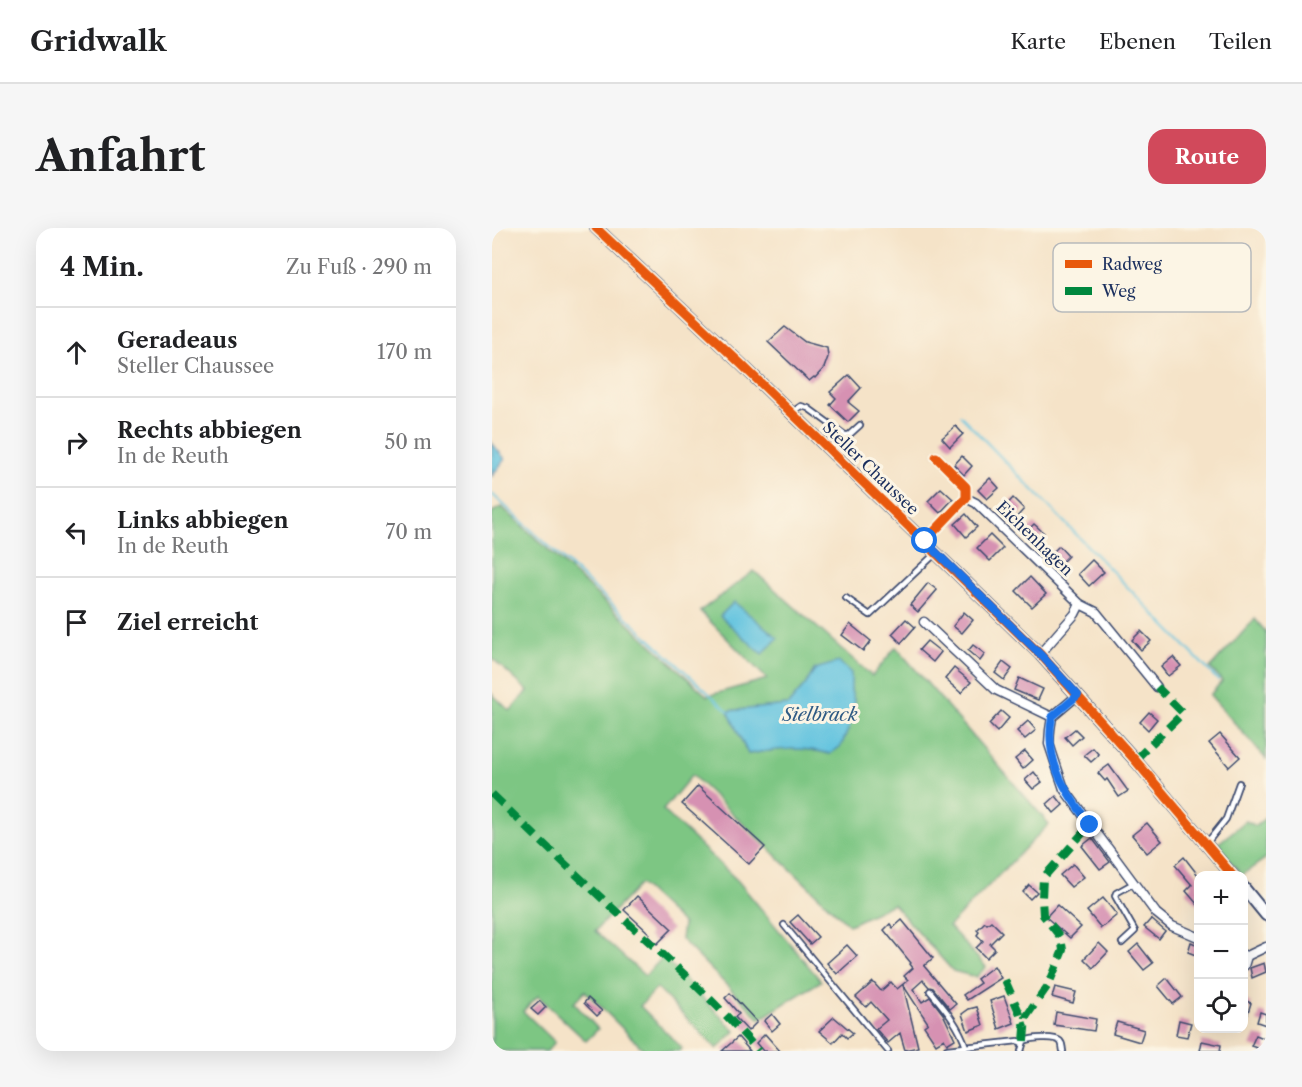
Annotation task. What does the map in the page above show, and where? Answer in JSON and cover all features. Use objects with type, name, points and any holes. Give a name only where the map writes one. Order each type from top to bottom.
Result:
[{"type":"street","name":"Steller Chaussee","points":[[596,228],[791,412],[1040,654],[1229,871]]},
{"type":"street","name":"Eichenhagen","points":[[936,457],[966,487],[966,498],[976,503],[1080,604],[1096,612],[1157,687]]},
{"type":"street","points":[[925,541],[966,498]]},
{"type":"street","points":[[1040,654],[1075,614],[1080,604]]},
{"type":"street","points":[[924,622],[996,690],[1052,717]]},
{"type":"street","points":[[1078,695],[1052,717],[1049,744],[1064,789],[1156,913],[1172,926],[1194,935]]},
{"type":"street","points":[[1248,893],[1266,915]]},
{"type":"street","points":[[1248,954],[1266,948]]},
{"type":"lane","points":[[791,412],[801,406],[808,408],[845,435],[849,435],[860,425]]},
{"type":"lane","points":[[846,598],[870,615],[936,553]]},
{"type":"lane","points":[[1206,844],[1226,819],[1239,783]]},
{"type":"lane","points":[[1122,943],[1135,931],[1115,896],[1116,893],[1134,883]]},
{"type":"lane","points":[[784,925],[888,1051]]},
{"type":"lane","points":[[930,991],[952,1017],[969,1048]]},
{"type":"lane","points":[[1021,1051],[1022,1043],[1028,1039],[1056,1040],[1061,1042],[1063,1051]]},
{"type":"lane","points":[[947,1049],[1018,1041],[1022,1043]]},
{"type":"green space","points":[[502,507],[707,696],[767,679],[700,611],[754,571],[872,676],[896,647],[1049,824],[949,926],[986,967],[976,977],[953,971],[893,904],[849,925],[692,775],[663,810],[738,881],[821,981],[760,1019],[681,939],[683,924],[640,884],[595,931],[645,976],[663,957],[735,1031],[717,1049],[657,988],[640,1006],[682,1048],[680,1051],[645,1051],[585,991],[574,1003],[598,1029],[586,1041],[538,996],[523,1011],[555,1042],[547,1051],[492,1051],[492,694],[510,711],[528,691],[492,658],[492,512]],"holes":[[[815,669],[850,673],[851,691],[855,703],[830,754],[789,749],[748,754],[728,711],[788,705],[806,684]]]},
{"type":"green space","points":[[1255,619],[1266,632],[1266,759],[1210,695],[1222,681],[1210,668]]},
{"type":"green space","points":[[1266,817],[1266,858],[1248,871],[1239,871],[1216,845],[1246,821],[1256,826]]},
{"type":"water","points":[[492,443],[505,459],[492,476]]},
{"type":"water","points":[[734,602],[778,638],[762,654],[720,616]]},
{"type":"water","name":"Sielbrack","points":[[839,662],[851,673],[851,691],[855,703],[851,723],[841,746],[830,754],[789,749],[748,754],[728,711],[788,705],[806,684],[815,669]]},
{"type":"building","points":[[785,327],[805,342],[827,348],[828,357],[824,368],[815,378],[809,381],[768,342]]},
{"type":"building","points":[[849,375],[861,388],[848,402],[859,411],[848,422],[830,405],[836,398],[830,392]]},
{"type":"building","points":[[956,426],[963,434],[950,447],[942,438]]},
{"type":"building","points":[[962,456],[972,466],[964,475],[954,465]]},
{"type":"building","points":[[990,478],[999,488],[987,499],[978,490]]},
{"type":"building","points":[[941,488],[953,499],[940,513],[928,501]]},
{"type":"building","points":[[1013,498],[1024,509],[1015,519],[1004,508]]},
{"type":"building","points":[[966,514],[977,527],[966,537],[955,524]]},
{"type":"building","points":[[1034,524],[1044,533],[1034,543],[1024,534]]},
{"type":"building","points":[[990,535],[1003,548],[990,561],[977,548]]},
{"type":"building","points":[[1059,546],[1068,556],[1057,567],[1048,557]]},
{"type":"building","points":[[1092,560],[1104,572],[1089,586],[1078,574]]},
{"type":"building","points":[[1030,577],[1046,594],[1032,607],[1016,591]]},
{"type":"building","points":[[928,583],[937,590],[918,612],[910,605]]},
{"type":"building","points":[[964,612],[973,620],[962,633],[953,626]]},
{"type":"building","points":[[906,619],[915,627],[901,643],[892,634]]},
{"type":"building","points":[[850,624],[871,641],[863,651],[842,635]]},
{"type":"building","points":[[1141,631],[1151,641],[1141,650],[1132,640]]},
{"type":"building","points":[[927,641],[941,652],[933,662],[919,650]]},
{"type":"building","points":[[973,645],[985,654],[980,661],[968,651]]},
{"type":"building","points":[[1173,657],[1181,666],[1168,676],[1161,667]]},
{"type":"building","points":[[1003,662],[1012,669],[1004,680],[995,673]]},
{"type":"building","points":[[954,668],[971,682],[961,693],[945,679]]},
{"type":"building","points":[[1019,678],[1043,689],[1038,700],[1014,690]]},
{"type":"building","points":[[1001,711],[1009,718],[997,732],[989,724]]},
{"type":"building","points":[[1149,712],[1157,719],[1148,730],[1140,722]]},
{"type":"building","points":[[1028,721],[1036,730],[1025,739],[1017,731]]},
{"type":"building","points":[[1075,729],[1082,736],[1072,745],[1065,737]]},
{"type":"building","points":[[1220,734],[1240,757],[1229,767],[1209,743]]},
{"type":"building","points":[[1093,748],[1099,755],[1091,762],[1084,755]]},
{"type":"building","points":[[1025,751],[1033,760],[1023,769],[1015,759]]},
{"type":"building","points":[[1109,765],[1128,791],[1119,797],[1107,779],[1105,781],[1098,773]]},
{"type":"building","points":[[1034,772],[1042,782],[1033,789],[1025,780]]},
{"type":"building","points":[[698,786],[765,847],[749,864],[682,804]]},
{"type":"building","points":[[1056,796],[1063,805],[1054,813],[1047,804]]},
{"type":"building","points":[[1147,823],[1162,841],[1147,853],[1132,835]]},
{"type":"building","points":[[1092,838],[1110,862],[1100,869],[1082,846]]},
{"type":"building","points":[[1184,857],[1195,871],[1194,900],[1186,891],[1192,885],[1175,865]]},
{"type":"building","points":[[1073,864],[1084,877],[1071,887],[1060,875]]},
{"type":"building","points":[[1029,885],[1037,892],[1030,899],[1023,892]]},
{"type":"building","points":[[637,896],[672,929],[657,944],[648,936],[650,934],[624,910]]},
{"type":"building","points":[[1103,898],[1117,915],[1101,928],[1087,911]]},
{"type":"building","points":[[1057,905],[1081,927],[1070,938],[1046,917]]},
{"type":"building","points":[[798,915],[818,937],[810,944],[790,922]]},
{"type":"building","points":[[1151,919],[1165,931],[1159,939],[1144,927]]},
{"type":"building","points":[[902,920],[933,958],[924,966],[956,1004],[950,1009],[933,988],[923,980],[913,989],[922,1002],[930,997],[943,1014],[955,1039],[947,1044],[944,1039],[936,1044],[924,1026],[928,1023],[903,985],[918,1047],[905,1050],[900,1033],[888,1043],[876,1029],[887,1020],[871,1002],[866,1007],[856,997],[873,982],[881,991],[891,982],[897,989],[908,980],[904,976],[913,968],[911,963],[884,930],[890,924],[893,928]]},
{"type":"building","points":[[991,921],[1002,932],[990,944],[995,949],[986,958],[976,948],[983,941],[977,935],[979,932],[977,930],[985,922],[987,924]]},
{"type":"building","points":[[1191,942],[1194,943],[1194,954],[1188,952]]},
{"type":"building","points":[[1099,943],[1108,952],[1093,968],[1084,959]]},
{"type":"building","points":[[1138,944],[1153,963],[1144,970],[1129,952]]},
{"type":"building","points":[[847,945],[857,956],[837,974],[827,963]]},
{"type":"building","points":[[1264,963],[1266,972],[1252,978],[1250,968]]},
{"type":"building","points":[[994,966],[1001,978],[967,1000],[963,995],[980,983],[977,979]]},
{"type":"building","points":[[1167,978],[1182,997],[1173,1004],[1158,986]]},
{"type":"building","points":[[1055,987],[1076,992],[1073,1003],[1052,997]]},
{"type":"building","points":[[730,993],[757,1022],[748,1031],[735,1017],[739,1014],[725,998]]},
{"type":"building","points":[[1004,996],[1014,1023],[999,1029],[990,1001]]},
{"type":"building","points":[[588,998],[602,1011],[597,1016],[584,1003]]},
{"type":"building","points":[[540,1001],[546,1007],[538,1015],[531,1009]]},
{"type":"building","points":[[977,1007],[983,1025],[968,1031],[962,1014]]},
{"type":"building","points":[[1056,1012],[1096,1019],[1094,1031],[1054,1025]]},
{"type":"building","points":[[1260,1012],[1266,1014],[1266,1025],[1257,1022]]},
{"type":"building","points":[[772,1014],[780,1024],[772,1031],[764,1021]]},
{"type":"building","points":[[834,1017],[853,1033],[847,1038],[842,1033],[833,1043],[819,1031]]},
{"type":"building","points":[[1179,1020],[1191,1023],[1187,1037],[1176,1035]]},
{"type":"building","points":[[1117,1022],[1144,1030],[1140,1042],[1113,1034]]},
{"type":"building","points":[[765,1034],[780,1051],[763,1051],[756,1043]]},
{"type":"building","points":[[1256,1035],[1266,1039],[1266,1051],[1251,1046]]},
{"type":"building","points":[[738,1037],[750,1051],[722,1051]]},
{"type":"building","points":[[1202,1041],[1221,1045],[1220,1051],[1200,1051]]},
{"type":"waterway","points":[[960,415],[1218,680]]},
{"type":"waterway","points":[[492,494],[728,711]]},
{"type":"marked path","points":[[1135,760],[1183,713],[1157,687]]},
{"type":"marked path","points":[[492,794],[704,993],[758,1051]]},
{"type":"marked path","points":[[1024,1041],[1026,1017],[1049,984],[1063,950],[1061,938],[1043,915],[1043,878],[1090,825]]},
{"type":"marked path","points":[[1005,980],[1024,1027]]},
{"type":"cycle path","points":[[596,228],[740,363],[1040,654],[1135,760],[1229,871]]},
{"type":"cycle path","points":[[925,541],[966,498],[966,487],[936,457]]},
{"type":"route","points":[[925,541],[1040,654],[1078,695],[1052,717],[1049,744],[1064,789],[1090,825]]}]
